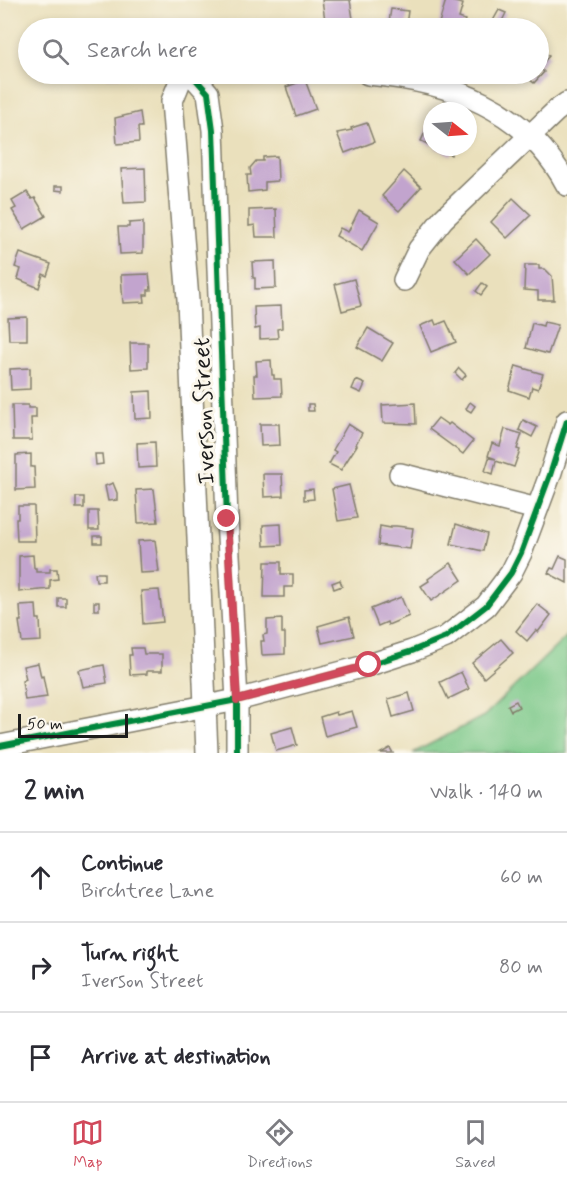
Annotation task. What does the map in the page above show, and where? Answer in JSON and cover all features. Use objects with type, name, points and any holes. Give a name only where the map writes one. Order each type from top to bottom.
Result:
[{"type":"street","name":"Iverson Street","points":[[179,84],[172,101],[188,300],[207,753]]},
{"type":"street","name":"Iverson Street","points":[[200,84],[208,93],[213,130],[227,519],[237,700],[237,753]]},
{"type":"street","points":[[434,84],[462,92],[530,135],[567,185]]},
{"type":"street","points":[[404,280],[419,249],[443,219],[530,135],[567,103]]},
{"type":"street","points":[[1,740],[237,700],[369,665],[412,651],[446,636],[486,606],[502,586],[521,553],[567,421]]},
{"type":"street","points":[[400,474],[537,509]]},
{"type":"green space","points":[[567,636],[567,753],[413,753],[484,716]]},
{"type":"building","points":[[322,0],[350,0],[353,18],[325,18]]},
{"type":"building","points":[[446,0],[463,4],[459,18],[441,18]]},
{"type":"building","points":[[391,9],[408,11],[407,18],[390,18]]},
{"type":"building","points":[[499,10],[506,13],[504,18],[495,18]]},
{"type":"building","points":[[307,84],[316,109],[296,116],[286,87]]},
{"type":"building","points":[[140,112],[142,127],[138,127],[139,142],[117,144],[115,118]]},
{"type":"building","points":[[367,123],[374,142],[345,153],[337,133],[352,130],[351,128]]},
{"type":"building","points":[[277,156],[278,181],[265,182],[265,190],[248,192],[247,175],[251,175],[250,168],[256,161],[263,161],[263,157]]},
{"type":"building","points":[[145,168],[146,202],[124,203],[121,169]]},
{"type":"building","points":[[404,171],[421,187],[399,211],[382,196]]},
{"type":"building","points":[[55,186],[63,186],[63,191],[55,190]]},
{"type":"building","points":[[27,192],[32,199],[35,198],[46,216],[24,229],[12,210],[16,208],[12,201]]},
{"type":"building","points":[[513,198],[531,215],[507,238],[491,222]]},
{"type":"building","points":[[276,209],[277,237],[256,237],[255,225],[249,226],[249,210]]},
{"type":"building","points":[[359,210],[379,222],[362,251],[336,236],[340,228],[348,232]]},
{"type":"building","points":[[143,222],[143,253],[120,254],[118,227],[129,227],[129,223]]},
{"type":"building","points":[[476,239],[490,254],[469,274],[455,259]]},
{"type":"building","points":[[20,253],[51,264],[47,276],[43,274],[39,288],[18,279],[21,269],[15,267]]},
{"type":"building","points":[[275,261],[276,288],[255,289],[252,262]]},
{"type":"building","points":[[525,265],[539,265],[539,269],[545,269],[552,276],[554,300],[538,300],[538,291],[524,290]]},
{"type":"building","points":[[149,274],[151,290],[148,290],[148,295],[144,295],[145,302],[123,303],[121,275]]},
{"type":"building","points":[[354,279],[361,306],[342,311],[335,284]]},
{"type":"building","points":[[482,283],[487,287],[481,295],[476,291]]},
{"type":"building","points":[[281,306],[282,328],[277,329],[278,338],[260,339],[260,328],[255,329],[254,307]]},
{"type":"building","points":[[27,317],[27,340],[9,340],[8,318]]},
{"type":"building","points":[[434,320],[436,325],[446,321],[456,342],[431,352],[420,326]]},
{"type":"building","points":[[544,322],[558,325],[548,354],[526,348],[532,323],[543,326]]},
{"type":"building","points":[[368,328],[393,343],[382,361],[357,347]]},
{"type":"building","points":[[130,343],[148,343],[148,368],[131,369]]},
{"type":"building","points":[[271,360],[274,379],[281,379],[282,396],[255,397],[256,361]]},
{"type":"building","points":[[516,366],[543,374],[538,389],[532,387],[529,397],[509,390]]},
{"type":"building","points":[[30,368],[30,389],[11,390],[10,369]]},
{"type":"building","points":[[459,368],[466,375],[462,380],[455,373]]},
{"type":"building","points":[[356,380],[365,384],[361,393],[352,389]]},
{"type":"building","points":[[151,391],[152,418],[135,419],[134,392]]},
{"type":"building","points":[[470,402],[475,406],[471,412],[466,409]]},
{"type":"building","points":[[415,403],[416,424],[383,423],[382,405]]},
{"type":"building","points":[[308,404],[313,404],[314,411],[308,411]]},
{"type":"building","points":[[12,405],[28,405],[28,408],[36,408],[36,418],[31,418],[32,440],[13,440]]},
{"type":"building","points":[[438,418],[448,425],[450,423],[473,441],[463,454],[429,429]]},
{"type":"building","points":[[523,420],[537,427],[532,437],[519,430]]},
{"type":"building","points":[[260,424],[279,424],[280,445],[261,446]]},
{"type":"building","points":[[348,424],[362,433],[341,470],[329,464],[336,452],[333,450]]},
{"type":"building","points":[[505,429],[522,434],[517,449],[520,450],[514,467],[496,461],[493,474],[485,471],[489,458],[496,459],[488,456],[492,443],[500,446]]},
{"type":"building","points":[[155,442],[156,467],[138,468],[137,443]]},
{"type":"building","points":[[31,454],[35,489],[16,490],[16,455]]},
{"type":"building","points":[[95,454],[102,454],[103,464],[96,465]]},
{"type":"building","points":[[263,474],[282,474],[283,496],[264,497]]},
{"type":"building","points":[[113,483],[117,500],[108,501],[105,486]]},
{"type":"building","points":[[349,485],[357,518],[338,521],[332,489]]},
{"type":"building","points":[[154,489],[158,522],[138,523],[136,490]]},
{"type":"building","points":[[313,489],[314,499],[304,500],[304,490]]},
{"type":"building","points":[[76,497],[84,497],[84,508],[76,508]]},
{"type":"building","points":[[18,506],[34,506],[35,541],[17,541]]},
{"type":"building","points":[[89,511],[98,511],[99,530],[89,530]]},
{"type":"building","points":[[281,524],[282,545],[264,546],[263,525]]},
{"type":"building","points":[[456,524],[487,534],[483,551],[451,544]]},
{"type":"building","points":[[380,526],[413,528],[410,549],[378,545]]},
{"type":"building","points":[[94,536],[102,536],[102,543],[94,543]]},
{"type":"building","points":[[155,540],[159,572],[140,573],[138,541]]},
{"type":"building","points":[[33,555],[36,572],[50,572],[50,569],[57,569],[58,579],[50,580],[50,589],[19,592],[19,556]]},
{"type":"building","points":[[560,556],[567,559],[567,583],[548,573],[551,568],[554,569]]},
{"type":"building","points":[[265,562],[281,562],[281,574],[293,574],[293,587],[284,587],[284,597],[264,597]]},
{"type":"building","points":[[451,563],[462,580],[431,601],[421,586]]},
{"type":"building","points":[[95,573],[104,573],[104,581],[96,581]]},
{"type":"building","points":[[340,580],[342,586],[334,589],[332,583]]},
{"type":"building","points":[[159,590],[163,622],[143,624],[141,591]]},
{"type":"building","points":[[401,597],[409,616],[388,625],[387,622],[378,626],[371,609]]},
{"type":"building","points":[[58,598],[66,598],[66,607],[58,607]]},
{"type":"building","points":[[94,602],[99,602],[99,610],[94,610]]},
{"type":"building","points":[[537,604],[551,615],[538,632],[536,630],[527,641],[516,631]]},
{"type":"building","points":[[36,605],[37,619],[40,619],[41,641],[22,642],[19,621],[21,621],[20,606]]},
{"type":"building","points":[[349,617],[354,636],[322,643],[318,626]]},
{"type":"building","points":[[282,619],[285,654],[262,655],[261,641],[264,641],[263,635],[267,634],[267,620]]},
{"type":"building","points":[[501,639],[513,653],[484,678],[472,663]]},
{"type":"building","points":[[131,648],[143,648],[144,654],[162,654],[162,671],[147,671],[147,674],[130,675]]},
{"type":"building","points":[[38,663],[47,697],[25,700],[22,681],[26,679],[23,666]]},
{"type":"building","points":[[104,665],[107,683],[83,687],[79,670]]},
{"type":"building","points":[[461,672],[469,689],[448,699],[440,682]]},
{"type":"building","points":[[409,693],[414,711],[393,717],[388,699]]},
{"type":"building","points":[[516,701],[519,707],[511,711],[508,705]]},
{"type":"building","points":[[352,711],[357,727],[325,736],[320,717],[336,712],[337,715]]},
{"type":"building","points":[[292,727],[297,745],[276,751],[271,733]]},
{"type":"building","points":[[390,748],[393,753],[381,753]]},
{"type":"cycle path","points":[[200,84],[208,93],[213,130],[227,519],[237,700],[237,753]]},
{"type":"cycle path","points":[[0,746],[237,700],[369,665],[446,637],[486,606],[511,573],[521,553],[550,475],[567,421]]},
{"type":"route","points":[[227,519],[237,700],[369,665]]}]
